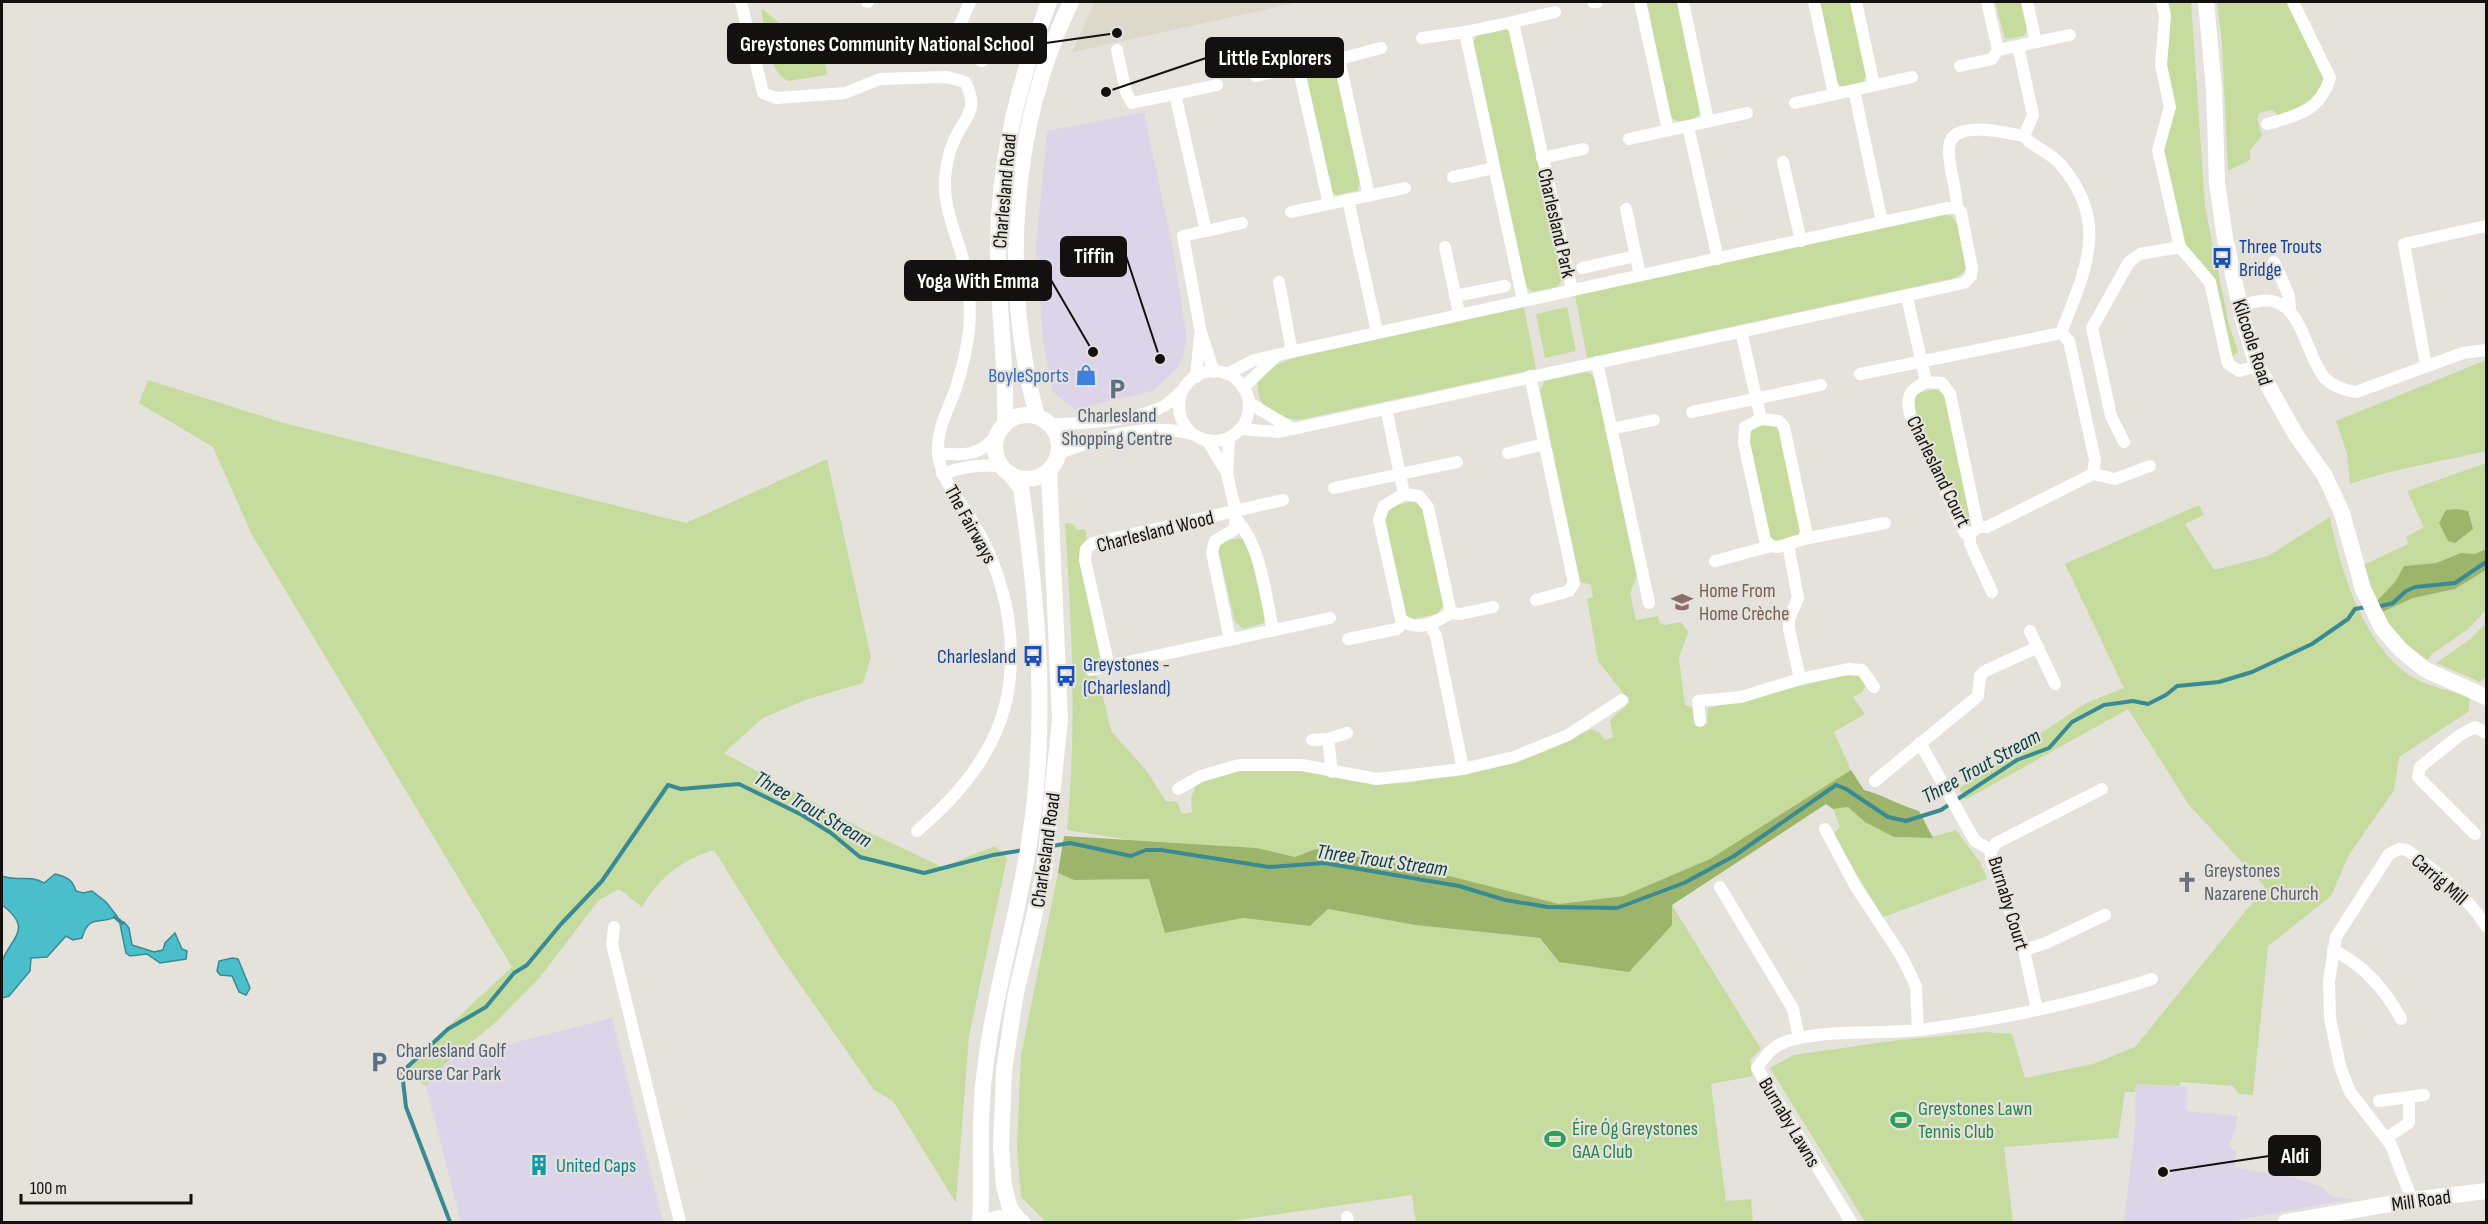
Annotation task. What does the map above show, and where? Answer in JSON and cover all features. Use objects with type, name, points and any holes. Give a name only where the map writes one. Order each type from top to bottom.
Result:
[{"type":"main road","name":"Charlesland Road","points":[[1001,429],[1006,366],[998,255],[1001,187],[1012,119],[1026,64],[1049,2]]},
{"type":"main road","name":"Charlesland Road","points":[[1044,420],[1029,385],[1017,279],[1017,228],[1022,170],[1035,104],[1046,64],[1071,2]]},
{"type":"main road","name":"Kilcoole Road","points":[[2206,2],[2214,89],[2217,183],[2225,238],[2240,307],[2257,366],[2296,435],[2325,476],[2342,513],[2363,589],[2382,628],[2401,650],[2426,670],[2487,697]]},
{"type":"main road","points":[[1022,415],[1044,420],[1059,440],[1059,453],[1048,471],[1038,477],[1027,479],[1006,471],[995,454],[1001,429],[1022,415]]},
{"type":"main road","name":"Charlesland Road","points":[[980,1222],[984,1078],[998,987],[1030,836],[1040,717],[1034,594],[1021,488],[1006,471]]},
{"type":"main road","name":"Charlesland Road","points":[[1021,1222],[1010,1209],[1004,1186],[1001,1147],[1004,1070],[1015,998],[1044,873],[1050,834],[1060,710],[1048,471]]},
{"type":"main road","name":"Mill Road","points":[[2286,1222],[2412,1200],[2487,1191]]},
{"type":"main road","points":[[987,1222],[1000,1218],[1021,1222]]},
{"type":"street","name":"The Fairways","points":[[741,2],[763,93],[776,98],[845,93],[880,79],[947,77],[965,82],[973,97],[970,112],[953,142],[945,181],[948,207],[964,265],[970,307],[964,356],[956,389],[940,424],[938,453],[942,474],[982,539],[1001,585],[1011,642],[1010,677],[1002,717],[988,750],[965,785],[917,831]]},
{"type":"street","points":[[951,45],[970,2]]},
{"type":"street","points":[[1640,2],[1668,130]]},
{"type":"street","points":[[1683,2],[1708,122]]},
{"type":"street","points":[[1814,2],[1834,94]]},
{"type":"street","points":[[1856,2],[1874,85]]},
{"type":"street","points":[[1987,2],[1998,50]]},
{"type":"street","points":[[2027,2],[2036,42]]},
{"type":"street","points":[[2162,2],[2165,16],[2161,65],[2170,107],[2158,150],[2180,247],[2210,282],[2228,364],[2239,371],[2257,366]]},
{"type":"street","points":[[2267,124],[2311,108],[2325,95],[2330,78],[2293,2]]},
{"type":"street","points":[[1422,38],[1465,32],[1555,12]]},
{"type":"street","name":"Charlesland Park","points":[[1513,22],[1572,290],[1882,222],[1957,208]]},
{"type":"street","points":[[1465,32],[1523,300]]},
{"type":"street","points":[[1960,66],[1992,59],[1998,50],[2070,35]]},
{"type":"street","points":[[931,37],[982,60]]},
{"type":"street","points":[[2018,46],[2033,115],[2024,136]]},
{"type":"street","points":[[1256,76],[1381,48]]},
{"type":"street","points":[[1117,50],[1126,92],[1132,103],[1217,85]]},
{"type":"street","points":[[1339,59],[1369,195]]},
{"type":"street","points":[[1298,66],[1329,204]]},
{"type":"street","points":[[1795,103],[1912,77]]},
{"type":"street","points":[[1854,90],[1882,222]]},
{"type":"street","points":[[1175,94],[1206,231]]},
{"type":"street","points":[[1629,139],[1747,113]]},
{"type":"street","points":[[1688,126],[1718,259]]},
{"type":"street","points":[[1240,429],[1279,432],[1964,283],[1971,276],[1972,268],[1961,212],[1957,208],[1949,146],[1953,137],[1960,131],[1971,129],[2024,136],[2051,154],[2073,180],[2089,223],[2091,248],[2087,266],[2061,333]]},
{"type":"street","name":"Charlesland Park","points":[[1542,158],[1582,149]]},
{"type":"street","points":[[1783,162],[1801,241]]},
{"type":"street","points":[[1453,177],[1494,168]]},
{"type":"street","points":[[1291,212],[1406,188]]},
{"type":"street","points":[[1348,200],[1377,332]]},
{"type":"street","points":[[1626,209],[1640,275]]},
{"type":"street","points":[[1214,372],[1201,333],[1183,236],[1242,223]]},
{"type":"street","points":[[2426,366],[2404,244],[2487,226]]},
{"type":"street","points":[[1445,247],[1459,314]]},
{"type":"street","points":[[2124,442],[2111,416],[2092,328],[2129,262],[2140,254],[2180,247]]},
{"type":"street","name":"Charlesland Park","points":[[1582,268],[1636,256]]},
{"type":"street","points":[[2274,262],[2289,296],[2290,310],[2303,330],[2323,376],[2340,389],[2356,392],[2376,387],[2463,353],[2487,350]]},
{"type":"street","points":[[1279,282],[1292,352]]},
{"type":"street","points":[[1455,296],[1505,286]]},
{"type":"street","points":[[1227,374],[1254,360],[1572,290]]},
{"type":"street","points":[[1907,297],[1926,382]]},
{"type":"street","points":[[2240,307],[2268,300],[2290,310]]},
{"type":"street","points":[[1741,331],[1761,419]]},
{"type":"street","points":[[1196,377],[1201,333]]},
{"type":"street","points":[[1860,374],[2061,333]]},
{"type":"street","points":[[2061,333],[2069,341],[2095,460],[2093,474],[2115,479],[2150,466]]},
{"type":"street","points":[[1244,387],[1277,356]]},
{"type":"street","points":[[1597,362],[1649,603]]},
{"type":"street","points":[[1044,420],[1095,422],[1145,412],[1165,405],[1196,377],[1214,372],[1227,374],[1244,387],[1249,403],[1248,412],[1240,429],[1229,438],[1207,440],[1194,434],[1169,428],[1150,429],[1092,441],[1059,453]]},
{"type":"street","points":[[1530,376],[1574,582],[1569,591],[1536,600]]},
{"type":"street","name":"Charlesland Court","points":[[1992,592],[1970,544],[1974,531],[1950,394],[1942,383],[1926,382],[1911,389],[1908,396],[1910,415],[1915,430],[1965,533],[1974,531],[1987,527],[2093,474]]},
{"type":"street","points":[[1692,412],[1821,385]]},
{"type":"street","points":[[1184,389],[1179,409],[1181,418],[1194,434]]},
{"type":"street","points":[[1249,403],[1293,429]]},
{"type":"street","points":[[1386,408],[1404,494]]},
{"type":"street","points":[[1771,546],[1765,540],[1743,435],[1745,428],[1761,419],[1779,421],[1784,427],[1806,531],[1804,539]]},
{"type":"street","points":[[1611,429],[1654,420]]},
{"type":"street","name":"The Fairways","points":[[938,453],[961,455],[986,448],[1001,429]]},
{"type":"street","name":"Charlesland Wood","points":[[1229,438],[1227,474],[1237,516],[1249,534],[1257,556],[1273,630]]},
{"type":"street","name":"Charlesland Wood","points":[[1207,440],[1227,474]]},
{"type":"street","points":[[1508,453],[1545,444]]},
{"type":"street","points":[[1334,488],[1457,462]]},
{"type":"street","name":"The Fairways","points":[[942,474],[963,467],[990,465],[1006,471]]},
{"type":"street","points":[[1451,613],[1428,507],[1419,496],[1404,494],[1384,506],[1379,520],[1401,619],[1404,622],[1430,626],[1451,613],[1460,614],[1493,607]]},
{"type":"street","name":"Charlesland Wood","points":[[1109,667],[1085,560],[1086,549],[1093,543],[1237,516],[1283,500]]},
{"type":"street","name":"Charlesland Wood","points":[[1230,640],[1212,552],[1215,541],[1235,529],[1237,516]]},
{"type":"street","points":[[1715,561],[1771,546],[1885,523]]},
{"type":"street","points":[[1788,544],[1798,598],[1789,619],[1789,629],[1800,679]]},
{"type":"street","points":[[1091,670],[1330,618]]},
{"type":"street","points":[[1348,639],[1397,629],[1404,622]]},
{"type":"street","points":[[1430,626],[1436,636],[1463,769]]},
{"type":"street","points":[[2030,631],[2055,684]]},
{"type":"street","points":[[1875,781],[1978,696],[1981,688],[1980,676],[1985,670],[2038,647]]},
{"type":"street","points":[[1700,721],[1698,701],[1742,697],[1800,679],[1848,669],[1862,670],[1874,687]]},
{"type":"street","points":[[1178,789],[1201,776],[1239,765],[1302,765],[1377,779],[1463,769],[1514,757],[1568,735],[1622,700]]},
{"type":"street","points":[[2475,834],[2418,777],[2420,767],[2460,735],[2475,727],[2487,733]]},
{"type":"street","points":[[1312,740],[1347,733]]},
{"type":"street","points":[[1328,738],[1332,772]]},
{"type":"street","points":[[1920,743],[1974,841],[1991,850]]},
{"type":"street","name":"Burnaby Court","points":[[2037,1010],[2024,950],[1991,860],[1991,850],[1996,843],[2102,789]]},
{"type":"street","points":[[1825,829],[1856,887],[1902,957],[1916,986],[1918,1030]]},
{"type":"street","name":"Carrig Mill","points":[[2412,1200],[2408,1184],[2386,1138],[2350,1092],[2340,1066],[2330,1017],[2329,981],[2336,937],[2389,854],[2399,849],[2407,850],[2451,884],[2476,910],[2487,926]]},
{"type":"street","points":[[1720,887],[1793,1009],[1799,1038]]},
{"type":"street","points":[[2024,950],[2046,943],[2105,915]]},
{"type":"street","points":[[614,927],[612,944],[680,1222]]},
{"type":"street","points":[[2333,950],[2354,961],[2369,974],[2386,994],[2401,1019]]},
{"type":"street","name":"Burnaby Lawns","points":[[1851,1222],[1757,1068],[1769,1049],[1799,1038],[1918,1030],[2037,1010],[2095,997],[2152,979]]},
{"type":"street","points":[[2379,1101],[2424,1095]]},
{"type":"street","points":[[2386,1138],[2409,1123],[2409,1097]]},
{"type":"shaded area","points":[[1095,2],[1301,2],[1072,52]]},
{"type":"shaded area","name":"Charlesland Shopping Centre","points":[[1144,112],[1174,255],[1187,340],[1182,359],[1176,369],[1153,391],[1075,409],[1053,392],[1043,340],[1036,248],[1047,131]]},
{"type":"shaded area","points":[[612,1018],[663,1222],[461,1222],[426,1086],[444,1065],[458,1057]]},
{"type":"shaded area","points":[[2136,1084],[2187,1087],[2186,1111],[2237,1116],[2236,1128],[2228,1147],[2236,1151],[2235,1167],[2295,1178],[2322,1187],[2331,1197],[2353,1199],[2226,1222],[2124,1222],[2135,1128]]},
{"type":"green space","points":[[1647,2],[1679,2],[1700,113],[1688,121],[1675,120],[1669,113]]},
{"type":"green space","points":[[1819,2],[1852,2],[1867,73],[1863,82],[1843,87],[1837,83]]},
{"type":"green space","points":[[1995,2],[2022,2],[2027,29],[2024,36],[2005,39]]},
{"type":"green space","points":[[2167,2],[2191,2],[2205,207],[2229,325],[2238,352],[2230,358],[2211,279],[2189,252],[2180,236],[2161,149],[2172,105],[2164,64]]},
{"type":"green space","points":[[2217,2],[2289,2],[2327,78],[2318,98],[2283,115],[2278,115],[2272,110],[2259,113],[2257,119],[2262,136],[2250,150],[2250,160],[2228,171],[2222,43]]},
{"type":"green space","points":[[763,9],[825,63],[827,75],[788,81],[781,76],[768,50],[761,11]]},
{"type":"green space","points":[[1505,28],[1511,33],[1563,278],[1557,287],[1533,292],[1525,286],[1473,42],[1477,35]]},
{"type":"green space","points":[[1332,66],[1335,68],[1360,182],[1357,191],[1336,195],[1331,192],[1306,80],[1309,70]]},
{"type":"green space","points":[[1945,215],[1952,216],[1957,224],[1966,267],[1963,273],[1955,278],[1587,358],[1575,295]]},
{"type":"green space","points":[[1524,307],[1536,369],[1299,420],[1275,414],[1263,405],[1260,398],[1258,381],[1272,367],[1293,358]]},
{"type":"green space","points":[[1567,307],[1576,351],[1545,358],[1536,314]]},
{"type":"green space","points":[[2486,360],[2486,451],[2401,469],[2350,484],[2347,454],[2336,421]]},
{"type":"green space","points":[[1586,372],[1595,379],[1637,576],[1630,592],[1636,620],[1658,616],[1660,623],[1665,625],[1681,622],[1688,632],[1679,658],[1685,705],[1695,709],[1697,724],[1707,724],[1708,708],[1854,673],[1862,678],[1865,686],[1862,692],[1853,697],[1865,714],[1834,732],[1851,770],[1710,859],[1623,896],[1559,904],[1414,867],[1315,849],[1295,857],[1257,848],[1131,840],[1067,830],[1073,714],[1065,523],[1073,524],[1077,530],[1085,529],[1087,538],[1079,551],[1100,658],[1087,666],[1089,675],[1095,675],[1099,680],[1111,731],[1145,769],[1166,801],[1177,802],[1182,814],[1192,812],[1191,798],[1197,783],[1243,769],[1299,769],[1351,781],[1378,784],[1408,783],[1502,765],[1592,729],[1600,733],[1605,740],[1613,737],[1610,720],[1630,702],[1598,661],[1587,599],[1593,597],[1591,585],[1581,582],[1579,577],[1540,390],[1545,381]]},
{"type":"green space","points":[[148,380],[284,423],[686,523],[827,459],[871,657],[863,683],[805,700],[763,718],[724,753],[864,830],[942,867],[995,846],[1007,858],[969,1036],[956,1203],[893,1101],[874,1090],[780,956],[714,850],[691,859],[672,871],[656,887],[642,907],[619,889],[599,900],[540,977],[496,1022],[444,1065],[426,1086],[400,1071],[512,967],[252,535],[213,447],[139,403]]},
{"type":"green space","points":[[1935,389],[1945,395],[1972,523],[1970,528],[1917,420],[1914,397],[1918,393]]},
{"type":"green space","points":[[1775,425],[1780,432],[1800,530],[1799,536],[1775,542],[1771,540],[1748,436],[1754,427]]},
{"type":"green space","points":[[2486,463],[2486,549],[2475,554],[2461,553],[2436,563],[2404,566],[2395,582],[2375,603],[2361,566],[2408,544],[2406,537],[2424,527],[2407,491]]},
{"type":"green space","points":[[1411,502],[1420,503],[1424,508],[1444,605],[1437,614],[1414,619],[1407,617],[1404,611],[1384,516],[1391,506]]},
{"type":"green space","points":[[2199,505],[2204,515],[2185,524],[2214,570],[2268,556],[2330,517],[2347,582],[2366,625],[2379,645],[2393,661],[2416,679],[2470,697],[2468,712],[2399,757],[2394,790],[2349,855],[2331,896],[2268,946],[2253,1095],[2239,1094],[2233,1086],[2181,1082],[2179,1086],[2136,1084],[2135,1092],[2125,1092],[2118,1138],[2004,1147],[2013,1222],[1865,1222],[1770,1068],[1794,1055],[1899,1040],[1986,1032],[2012,1034],[2025,1078],[2093,1064],[2135,1047],[2265,887],[2189,805],[2128,709],[1965,800],[1959,788],[2086,703],[2124,688],[2065,564]]},
{"type":"green space","points":[[2446,510],[2468,511],[2473,529],[2455,543],[2448,541],[2439,523]]},
{"type":"green space","points":[[1243,538],[1249,549],[1265,618],[1264,623],[1243,629],[1235,622],[1218,550],[1219,545],[1226,540]]},
{"type":"green space","points":[[2486,549],[2486,570],[2455,589],[2413,598],[2380,613],[2375,603],[2395,582],[2404,566],[2436,563],[2461,553],[2475,554]]},
{"type":"green space","points":[[2486,570],[2486,610],[2468,629],[2432,654],[2425,663],[2417,658],[2380,613],[2413,598],[2455,589]]},
{"type":"green space","points":[[2486,623],[2486,676],[2480,682],[2436,663],[2469,640]]},
{"type":"green space","points":[[1851,770],[1864,790],[1919,811],[1933,838],[1894,837],[1865,822],[1848,807],[1833,809],[1826,804],[1672,905],[1672,925],[1629,972],[1559,962],[1540,938],[1415,925],[1328,909],[1310,926],[1243,918],[1165,933],[1149,879],[1074,880],[1058,873],[1064,836],[1257,848],[1295,857],[1315,849],[1414,867],[1559,904],[1623,896],[1710,859]]},
{"type":"green space","points":[[1848,807],[1874,826],[1898,836],[1924,838],[1956,830],[1980,862],[1987,879],[1883,917],[1835,839],[1834,833],[1840,827],[1833,809]]},
{"type":"green space","points":[[1058,873],[1074,880],[1149,879],[1165,933],[1243,918],[1310,926],[1327,909],[1415,925],[1540,938],[1559,962],[1672,905],[1761,1049],[1750,1060],[1753,1076],[1711,1084],[1726,1201],[1751,1199],[1753,1222],[1416,1222],[1412,1195],[1224,1222],[1046,1222],[1021,1197],[1017,1148],[1021,1055]]},
{"type":"water","points":[[55,874],[68,879],[76,891],[83,893],[92,891],[106,902],[117,916],[92,922],[88,925],[82,938],[73,940],[66,936],[47,957],[31,958],[30,971],[9,996],[2,998],[2,963],[17,936],[18,929],[12,914],[2,905],[2,876],[39,880],[44,883]]},
{"type":"water","points":[[124,922],[129,928],[132,945],[154,952],[163,950],[165,943],[175,933],[182,949],[187,951],[186,959],[160,963],[147,954],[130,956],[126,953],[120,924]]},
{"type":"water","points":[[238,959],[250,988],[246,995],[239,992],[232,976],[220,975],[217,971],[219,961]]},
{"type":"waterway","name":"Three Trout Stream","points":[[2377,607],[2393,603],[2406,591],[2415,587],[2455,583],[2486,562]]},
{"type":"waterway","name":"Three Trout Stream","points":[[1052,846],[1070,843],[1131,856],[1146,850],[1161,850],[1269,867],[1324,863],[1459,886],[1505,900],[1548,907],[1617,908],[1684,883],[1734,856],[1836,785],[1846,789],[1888,817],[1906,821],[1941,810],[2017,760],[2049,748],[2072,722],[2104,705],[2133,701],[2148,704],[2166,695],[2177,686],[2219,682],[2252,672],[2312,644],[2348,619],[2355,609],[2366,607]]},
{"type":"waterway","name":"Three Trout Stream","points":[[450,1222],[406,1107],[402,1072],[448,1029],[486,1007],[514,973],[527,965],[561,924],[602,881],[668,785],[681,789],[739,784],[802,815],[831,833],[860,857],[924,873],[993,855],[1024,850]]},
{"type":"waterway","points":[[115,917],[122,923]]},
{"type":"place","name":"Greystones Community National School","points":[[1117,33]]},
{"type":"place","name":"Little Explorers","points":[[1106,92]]},
{"type":"place","name":"Three Trouts Bridge","points":[[2222,258]]},
{"type":"place","name":"Yoga With Emma","points":[[1093,352]]},
{"type":"place","name":"Tiffin","points":[[1160,359]]},
{"type":"place","name":"BoyleSports","points":[[1086,375]]},
{"type":"place","name":"Charlesland Shopping Centre","points":[[1117,389]]},
{"type":"place","name":"Home From Home Crèche","points":[[1682,602]]},
{"type":"place","name":"Charlesland","points":[[1033,656]]},
{"type":"place","name":"Greystones - (Charlesland)","points":[[1066,676]]},
{"type":"place","name":"Greystones Nazarene Church","points":[[2187,882]]},
{"type":"place","name":"Charlesland Golf Course Car Park","points":[[379,1062]]},
{"type":"place","name":"Greystones Lawn Tennis Club","points":[[1901,1120]]},
{"type":"place","name":"Éire Óg Greystones GAA Club","points":[[1555,1139]]},
{"type":"place","name":"United Caps","points":[[539,1165]]},
{"type":"place","name":"Aldi","points":[[2163,1172]]}]
